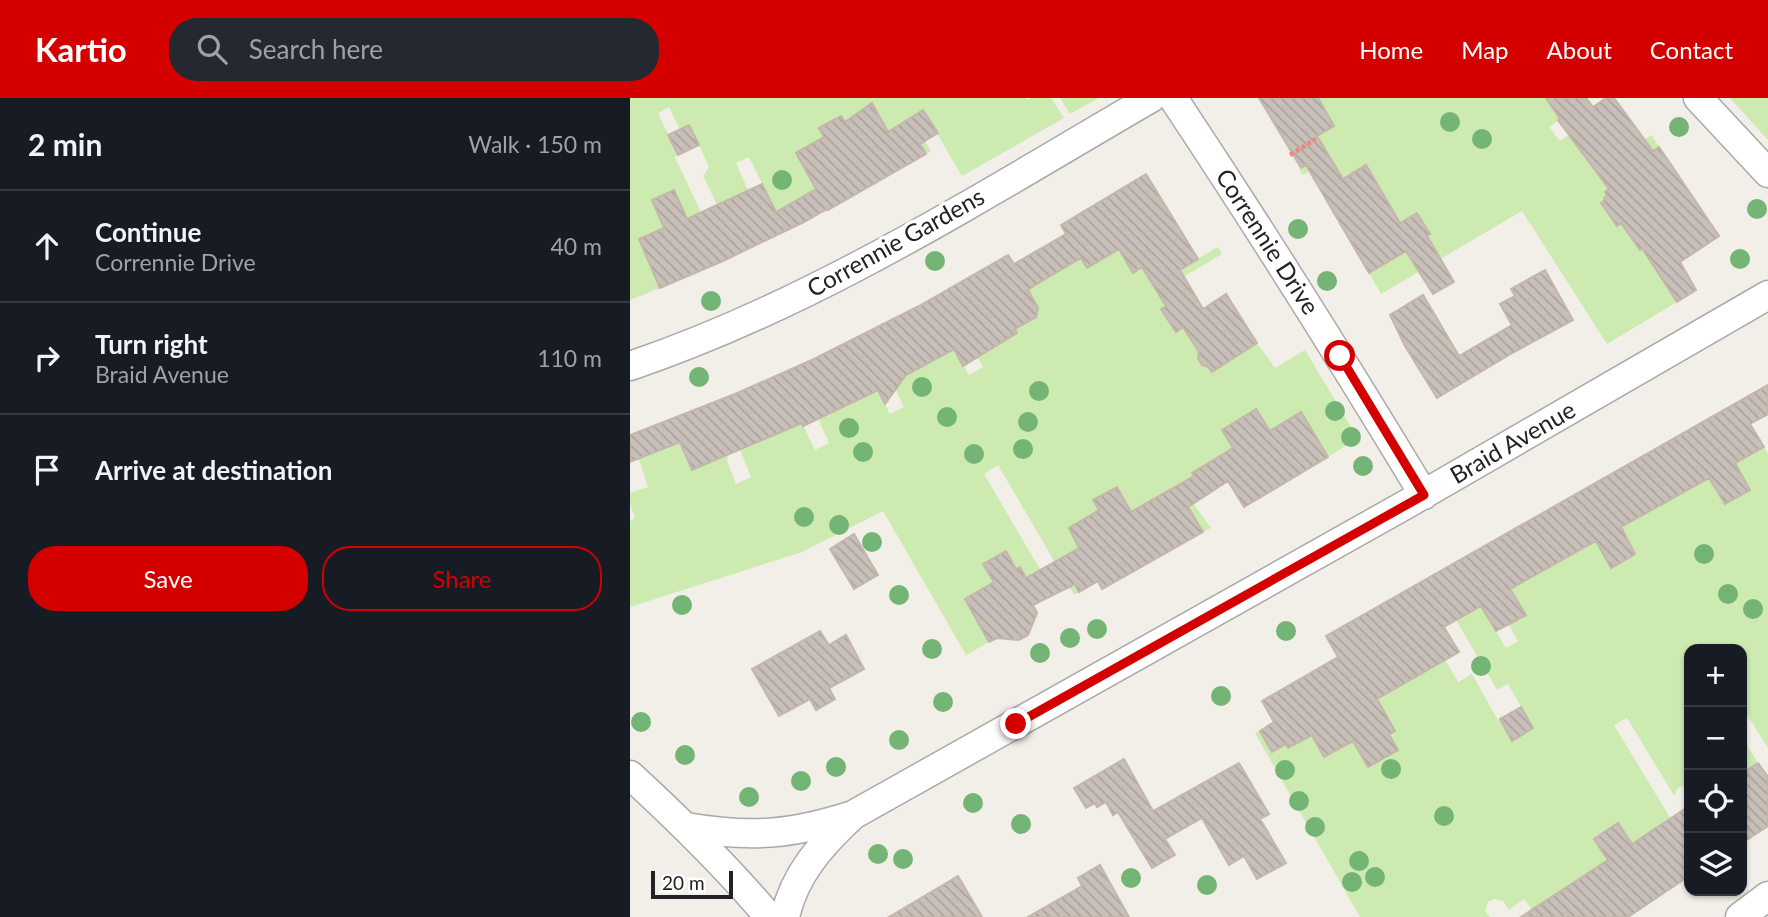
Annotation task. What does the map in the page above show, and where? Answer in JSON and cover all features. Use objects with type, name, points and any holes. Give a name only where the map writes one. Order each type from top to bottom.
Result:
[{"type":"street","name":"Corrennie Gardens","points":[[630,366],[701,340],[823,284],[914,235],[1151,98]]},
{"type":"street","name":"Corrennie Drive","points":[[1173,98],[1260,229],[1424,495]]},
{"type":"street","points":[[1698,98],[1768,173]]},
{"type":"street","name":"Braid Avenue","points":[[686,827],[719,832],[775,833],[825,824],[853,815],[1424,495],[1768,295]]},
{"type":"street","points":[[630,775],[738,880],[769,917]]},
{"type":"street","name":"Braid Avenue","points":[[785,917],[794,887],[804,869],[822,846],[853,815]]},
{"type":"street","points":[[1740,917],[1768,897]]},
{"type":"path","points":[[1290,155],[1314,140],[1313,138]]},
{"type":"green space","points":[[630,98],[1051,98],[1064,118],[962,176],[923,110],[911,118],[931,151],[926,154],[914,134],[895,144],[875,110],[866,107],[861,110],[852,135],[841,116],[819,128],[830,147],[810,145],[796,153],[816,189],[806,220],[785,231],[749,157],[736,163],[748,190],[717,205],[703,176],[709,167],[690,126],[680,130],[669,107],[658,113],[678,155],[675,157],[713,238],[698,244],[674,190],[652,199],[664,228],[639,239],[660,288],[630,300]]},
{"type":"green space","points":[[1060,98],[1099,98],[1070,114]]},
{"type":"green space","points":[[1318,98],[1562,98],[1551,105],[1558,115],[1568,114],[1549,127],[1560,141],[1574,131],[1643,140],[1652,135],[1659,147],[1641,159],[1621,181],[1605,192],[1607,196],[1601,203],[1616,226],[1621,223],[1639,250],[1656,239],[1677,302],[1607,344],[1522,211],[1381,294],[1369,273],[1430,234],[1418,213],[1400,223],[1366,166],[1343,179],[1310,171],[1303,175],[1299,169],[1321,156],[1315,137],[1334,126]]},
{"type":"green space","points":[[1730,98],[1768,98],[1768,140]]},
{"type":"green space","points":[[1173,217],[1197,259],[1218,247],[1222,254],[1158,292],[1178,299],[1161,310],[1176,332],[1183,327],[1199,353],[1198,358],[1202,365],[1212,372],[1257,343],[1275,368],[1305,350],[1358,438],[1328,457],[1301,413],[1267,433],[1268,428],[1256,409],[1222,430],[1235,452],[1215,459],[1192,473],[1205,496],[1193,503],[1211,528],[1203,532],[1178,490],[1106,522],[1083,520],[1069,528],[1098,582],[1093,584],[1081,564],[1061,559],[1079,592],[1074,595],[998,465],[984,474],[1054,593],[1030,585],[1020,567],[1016,569],[1006,551],[984,564],[994,582],[965,599],[989,642],[966,655],[883,511],[802,552],[630,607],[630,521],[635,518],[630,504],[630,493],[648,487],[630,434],[638,432],[680,442],[692,470],[728,456],[727,461],[736,484],[751,477],[720,400],[756,409],[769,438],[804,422],[815,450],[829,443],[795,367],[880,388],[879,393],[890,414],[904,407],[868,333],[954,349],[969,375],[983,367],[942,293],[956,284],[967,303],[1030,320],[1036,316],[1037,310],[1028,290],[1035,285],[1022,262],[1047,278],[1061,270],[1047,245],[1066,234],[1087,268],[1121,248],[1121,253],[1133,272],[1138,238]]},
{"type":"green space","points":[[1764,447],[1768,454],[1768,748],[1747,715],[1747,644],[1684,644],[1684,785],[1676,790],[1675,797],[1627,718],[1614,725],[1683,839],[1630,846],[1630,841],[1618,823],[1595,839],[1610,859],[1559,904],[1552,895],[1540,904],[1535,914],[1524,899],[1509,910],[1503,901],[1494,899],[1488,902],[1485,911],[1490,917],[1360,917],[1255,733],[1260,731],[1272,751],[1312,735],[1324,756],[1338,715],[1368,767],[1398,750],[1389,734],[1395,730],[1383,710],[1366,692],[1395,689],[1419,675],[1430,634],[1458,682],[1472,674],[1513,741],[1533,728],[1508,684],[1497,690],[1456,620],[1488,601],[1491,623],[1506,648],[1518,641],[1509,625],[1525,615],[1513,593],[1508,590],[1549,567],[1553,534],[1567,558],[1599,540],[1599,546],[1612,568],[1635,554],[1623,532],[1618,529],[1712,476],[1712,482],[1725,504],[1750,490],[1737,468],[1732,465]]},
{"type":"green space","points":[[1747,745],[1758,763],[1747,770]]},
{"type":"building","points":[[1259,98],[1318,98],[1334,126],[1317,136],[1343,179],[1366,165],[1400,223],[1417,213],[1454,282],[1433,294],[1406,251],[1369,273],[1306,165],[1301,168]]},
{"type":"building","points":[[1546,98],[1586,98],[1593,107],[1606,98],[1614,98],[1653,151],[1659,147],[1719,236],[1680,262],[1696,290],[1677,302],[1642,248],[1640,250],[1621,223],[1617,226],[1601,203],[1609,189],[1558,120],[1560,119]]},
{"type":"building","points":[[872,103],[888,132],[923,110],[938,133],[920,144],[926,154],[828,210],[660,288],[639,239],[664,228],[652,200],[674,190],[687,219],[762,184],[776,212],[816,189],[796,153],[824,137],[819,128],[841,116],[845,122]]},
{"type":"building","points":[[689,125],[699,145],[678,155],[668,135]]},
{"type":"building","points":[[1146,174],[1198,259],[1180,270],[1203,309],[1226,294],[1257,343],[1212,372],[1202,365],[1198,358],[1199,352],[1183,327],[1176,332],[1161,309],[1166,306],[1142,267],[1133,273],[1119,249],[1087,268],[1081,258],[1035,285],[1028,290],[1038,308],[1036,317],[1015,329],[1017,333],[963,366],[954,349],[906,375],[885,404],[878,390],[803,426],[802,423],[692,470],[680,442],[630,462],[630,435],[735,394],[814,359],[919,306],[1008,255],[1014,264],[1066,234],[1061,225]]},
{"type":"building","points":[[1545,270],[1573,320],[1437,398],[1405,346],[1390,315],[1423,295],[1459,356],[1512,325],[1500,304],[1515,296],[1511,289]]},
{"type":"building","points":[[1768,385],[1768,414],[1750,424],[1764,447],[1735,463],[1750,490],[1725,504],[1709,478],[1621,527],[1635,554],[1611,568],[1596,541],[1510,589],[1526,615],[1496,631],[1481,606],[1444,627],[1459,652],[1377,699],[1395,731],[1389,734],[1398,750],[1368,767],[1353,741],[1324,757],[1312,735],[1288,748],[1286,744],[1272,752],[1260,731],[1274,722],[1262,701],[1338,657],[1326,636]]},
{"type":"building","points":[[1256,409],[1270,431],[1301,412],[1328,457],[1244,507],[1228,481],[1188,507],[1203,532],[1102,589],[1098,581],[1079,592],[1075,584],[1033,605],[1037,613],[1028,635],[1019,640],[997,638],[989,642],[965,599],[994,582],[983,564],[1006,551],[1016,569],[1020,567],[1026,578],[1079,548],[1069,528],[1099,510],[1093,500],[1117,487],[1131,512],[1194,476],[1192,473],[1233,448],[1222,430]]},
{"type":"building","points":[[854,534],[878,575],[854,589],[830,549]]},
{"type":"building","points":[[820,631],[829,645],[846,635],[864,669],[829,688],[835,699],[816,710],[810,699],[779,716],[752,669]]},
{"type":"building","points":[[1521,707],[1533,728],[1512,741],[1500,719]]},
{"type":"building","points":[[1124,759],[1153,811],[1239,763],[1269,814],[1260,819],[1286,863],[1257,879],[1244,856],[1229,865],[1202,818],[1165,839],[1175,855],[1152,868],[1118,812],[1113,815],[1106,802],[1097,807],[1095,803],[1086,808],[1074,788]]},
{"type":"building","points":[[1758,763],[1768,777],[1768,826],[1747,840],[1747,770]]},
{"type":"building","points":[[1684,809],[1684,879],[1628,917],[1521,917],[1608,860],[1594,839],[1618,823],[1632,844]]},
{"type":"building","points":[[1100,865],[1129,917],[1028,917],[1082,886],[1078,878]]},
{"type":"building","points":[[958,876],[982,917],[889,917]]},
{"type":"route","points":[[1016,724],[1424,495],[1340,356]]}]
